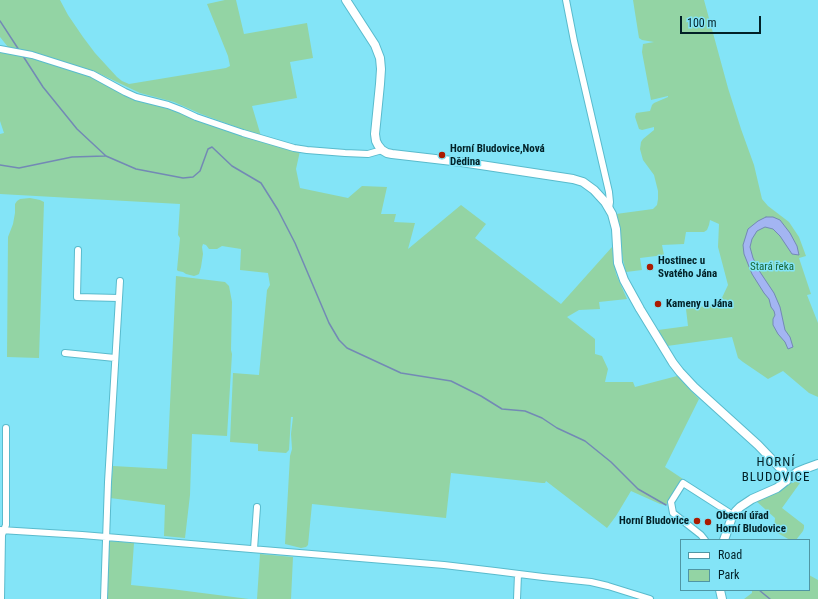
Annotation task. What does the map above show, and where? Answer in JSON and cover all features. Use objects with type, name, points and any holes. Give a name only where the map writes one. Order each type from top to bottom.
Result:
[{"type":"street","points":[[346,0],[375,45],[380,58],[381,69],[375,134],[376,141],[382,150],[392,154],[462,162],[579,181],[598,193],[609,208],[616,229],[618,263],[621,274],[628,289],[667,353],[689,382],[758,445],[783,471],[786,481]]},
{"type":"street","points":[[566,0],[609,192],[609,208]]},
{"type":"street","points":[[0,49],[32,55],[92,74],[136,97],[174,107],[209,122],[294,148],[368,154],[382,150]]},
{"type":"street","points":[[78,250],[77,297],[119,298]]},
{"type":"street","points":[[104,599],[108,482],[120,281]]},
{"type":"street","points":[[65,353],[115,358]]},
{"type":"street","points":[[2,599],[2,530],[6,525],[6,428]]},
{"type":"street","points":[[724,539],[733,515],[736,511],[752,499],[774,490],[802,470],[818,464]]},
{"type":"street","points":[[704,539],[673,513],[671,502],[683,483],[733,515]]},
{"type":"street","points":[[254,550],[257,507]]},
{"type":"street","points":[[2,530],[106,537],[444,566],[591,582],[650,599]]},
{"type":"street","points":[[517,599],[518,574]]},
{"type":"green space","points":[[0,0],[60,0],[68,15],[95,53],[117,77],[129,84],[226,68],[230,66],[228,56],[207,4],[225,0],[236,0],[244,34],[307,23],[313,58],[290,62],[297,98],[252,106],[261,136],[201,114],[174,102],[140,93],[96,72],[32,54],[102,81],[160,106],[228,130],[300,151],[296,169],[300,188],[348,198],[362,186],[387,187],[381,214],[396,214],[394,222],[415,223],[408,249],[461,205],[486,224],[475,238],[561,304],[612,247],[616,274],[627,299],[599,302],[600,309],[579,310],[567,317],[595,339],[595,354],[602,356],[608,369],[605,382],[633,382],[635,387],[677,376],[699,399],[665,467],[683,479],[666,505],[660,504],[631,491],[607,528],[546,481],[545,483],[542,483],[451,473],[446,518],[312,504],[308,545],[301,548],[285,544],[293,417],[291,417],[289,450],[286,453],[258,451],[258,444],[230,442],[233,373],[259,375],[267,290],[270,285],[268,273],[240,270],[241,249],[222,246],[217,249],[209,249],[203,244],[203,254],[199,274],[194,276],[178,271],[180,204],[0,194],[0,134],[4,133],[0,121],[0,50],[12,52],[0,37]]},
{"type":"green space","name":"Stará řeka","points":[[633,0],[704,0],[728,88],[754,165],[762,199],[768,206],[789,222],[799,237],[806,256],[799,258],[811,294],[807,295],[818,323],[818,397],[809,393],[783,371],[768,379],[743,362],[738,358],[732,337],[667,346],[658,330],[688,326],[686,309],[719,304],[728,285],[718,247],[719,224],[710,220],[707,230],[704,232],[686,232],[684,244],[662,245],[664,255],[640,258],[642,270],[626,272],[616,214],[653,209],[657,205],[658,199],[658,191],[654,175],[643,160],[640,149],[641,142],[654,130],[654,127],[642,130],[639,129],[635,117],[636,113],[650,111],[654,103],[668,97],[651,100],[642,52],[643,44],[654,42],[639,38]]},
{"type":"green space","points":[[30,198],[44,202],[39,358],[7,357],[8,237],[13,224],[15,204],[20,199]]},
{"type":"green space","points":[[176,276],[225,282],[229,286],[232,302],[232,354],[227,436],[192,434],[190,495],[185,538],[164,536],[165,505],[110,498],[113,466],[167,469]]},
{"type":"green space","points":[[796,481],[800,483],[782,508],[804,525],[804,528],[797,539],[788,539],[774,531],[775,518],[756,501],[777,492],[791,482],[793,483]]},
{"type":"green space","points":[[110,541],[134,543],[131,585],[249,599],[107,599]]},
{"type":"green space","points":[[260,554],[293,557],[291,599],[257,599]]},
{"type":"green space","points":[[810,576],[818,580],[818,599],[744,599],[752,593],[752,591],[810,591]]},
{"type":"water","points":[[766,217],[773,217],[780,220],[790,233],[797,246],[799,255],[792,254],[780,236],[773,229],[765,227],[757,231],[752,239],[750,247],[753,258],[760,272],[774,293],[780,307],[785,330],[790,337],[793,347],[788,349],[773,325],[775,315],[769,299],[752,274],[744,254],[743,245],[748,229]]},
{"type":"waterway","points":[[0,21],[19,50]]},
{"type":"waterway","points":[[23,56],[43,87],[77,129],[106,156],[136,169],[183,178],[193,177],[200,171],[208,149],[212,147],[232,166],[261,183],[278,210],[295,243],[329,323],[339,340],[347,348],[401,373],[451,381],[481,396],[502,409],[525,411],[542,418],[557,428],[585,441],[611,462],[638,489],[666,505]]},
{"type":"waterway","points":[[0,165],[19,168],[72,157],[105,156]]},
{"type":"waterway","points":[[760,591],[770,599]]},
{"type":"place","name":"Horní Bludovice,Nová Dědina","points":[[442,155]]},
{"type":"place","name":"Hostinec u Svatého Jána","points":[[650,267]]},
{"type":"place","name":"Kameny u Jána","points":[[658,304]]},
{"type":"place","name":"Horní Bludovice","points":[[697,521]]},
{"type":"place","name":"Obecní úřad Horní Bludovice","points":[[708,522]]},
{"type":"district","name":"HORNÍ BLUDOVICE","points":[[776,470]]}]
